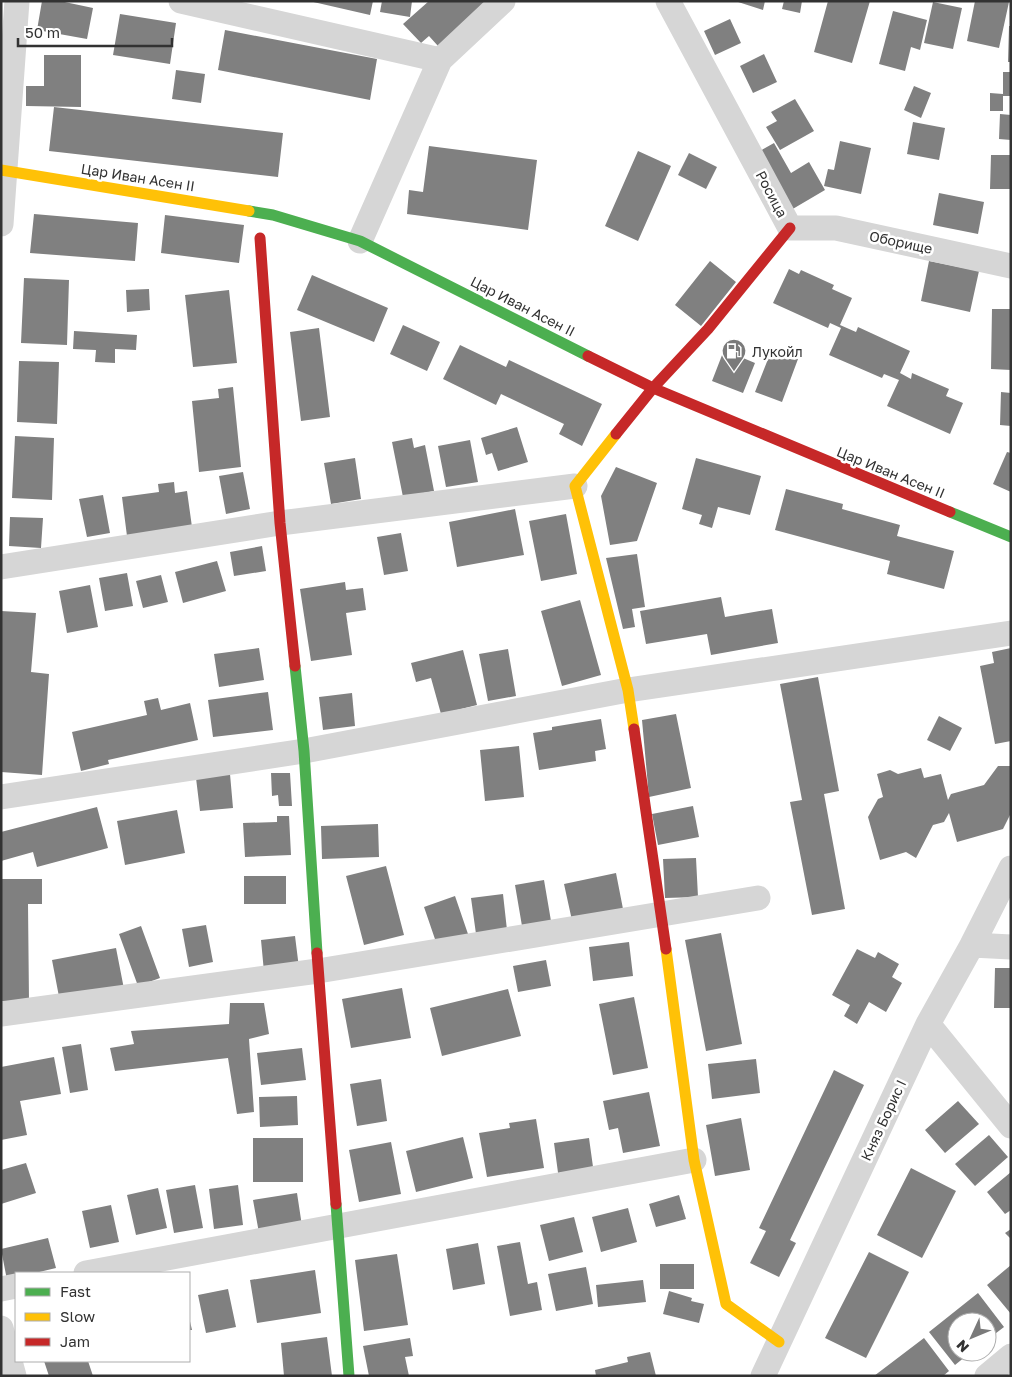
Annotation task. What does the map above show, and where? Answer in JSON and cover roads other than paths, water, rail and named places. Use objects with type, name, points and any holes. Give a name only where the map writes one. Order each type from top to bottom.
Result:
[{"type":"street","points":[[1,224],[3,170],[17,1]]},
{"type":"street","points":[[181,1],[440,60]]},
{"type":"street","points":[[360,241],[440,60],[503,1]]},
{"type":"street","name":"Росица","points":[[575,486],[653,388],[708,329],[790,228],[668,1]]},
{"type":"street","name":"Цар Иван Асен II","points":[[3,170],[273,215],[360,241],[653,388],[1011,537]]},
{"type":"street","name":"Оборище","points":[[790,228],[836,228],[1011,266]]},
{"type":"street","points":[[260,238],[280,523],[304,751],[318,971],[349,1376]]},
{"type":"street","points":[[1,567],[280,523],[575,486],[628,690],[662,915],[694,1160],[726,1304],[779,1342]]},
{"type":"street","points":[[1,797],[304,751],[628,690],[1011,633]]},
{"type":"street","name":"Княз Борис I","points":[[763,1376],[928,1024],[972,945],[1011,868]]},
{"type":"street","points":[[1,1014],[318,971],[758,898]]},
{"type":"street","points":[[972,945],[1011,947]]},
{"type":"street","points":[[928,1024],[1011,1126]]},
{"type":"street","points":[[91,1272],[694,1160]]},
{"type":"street","points":[[1,1289],[15,1286]]},
{"type":"street","points":[[1,1328],[14,1376]]},
{"type":"street","points":[[987,1376],[1011,1356]]},
{"type":"place","name":"Лукойл","points":[[734,372]]}]
